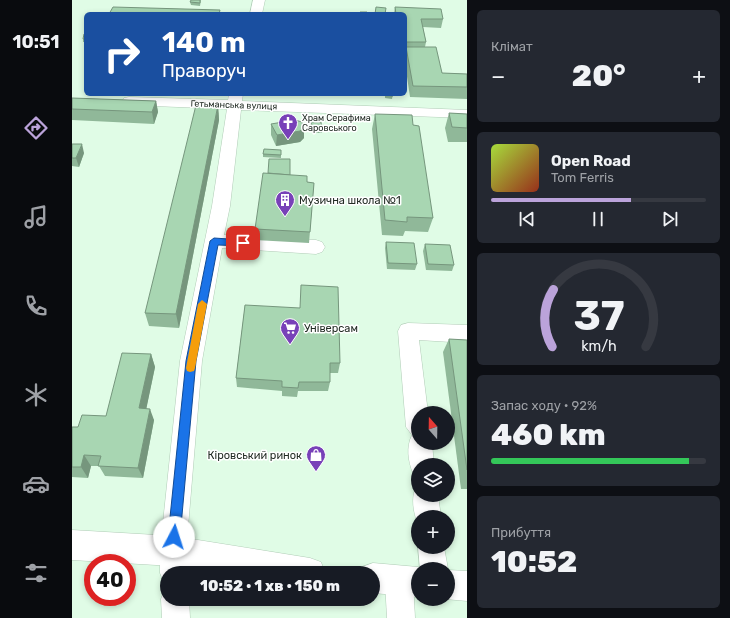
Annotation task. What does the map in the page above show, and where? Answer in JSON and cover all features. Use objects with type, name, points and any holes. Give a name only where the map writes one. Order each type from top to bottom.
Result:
[{"type":"main road","points":[[72,545],[174,562],[223,566]]},
{"type":"main road","points":[[455,585],[467,586]]},
{"type":"street","points":[[256,12],[259,0]]},
{"type":"street","points":[[174,562],[191,361],[221,206],[235,99]]},
{"type":"street","name":"Гетьманська вулиця","points":[[116,101],[235,99],[467,114]]},
{"type":"street","points":[[214,241],[316,247]]},
{"type":"street","points":[[416,406],[408,331],[467,334]]},
{"type":"street","points":[[397,580],[401,618]]},
{"type":"street","points":[[175,606],[176,618]]},
{"type":"building","points":[[191,0],[200,0],[200,3],[190,2]]},
{"type":"building","points":[[113,7],[220,10],[220,12],[110,12]]},
{"type":"building","points":[[376,7],[386,8],[385,12],[375,12]]},
{"type":"building","points":[[395,7],[441,9],[443,19],[421,19],[426,42],[407,42],[407,12],[396,12]]},
{"type":"building","points":[[407,47],[436,47],[442,73],[467,74],[467,87],[413,86]]},
{"type":"building","points":[[72,98],[156,101],[152,112],[72,109]]},
{"type":"building","points":[[196,105],[218,105],[176,314],[145,313]]},
{"type":"building","points":[[449,113],[467,114],[467,128],[452,127]]},
{"type":"building","points":[[375,114],[412,115],[413,125],[419,126],[433,218],[407,217],[407,222],[385,220]]},
{"type":"building","points":[[295,120],[302,122],[304,127],[300,131],[277,135],[271,124]]},
{"type":"building","points":[[311,122],[321,122],[322,130],[312,130]]},
{"type":"building","points":[[72,144],[82,144],[76,158],[72,158]]},
{"type":"building","points":[[264,149],[281,150],[281,155],[263,154]]},
{"type":"building","points":[[269,159],[290,159],[290,175],[268,173]]},
{"type":"building","name":"Музична школа №1","points":[[263,173],[307,176],[307,182],[314,183],[310,232],[255,229]]},
{"type":"building","points":[[386,242],[414,243],[417,264],[388,263]]},
{"type":"building","points":[[425,244],[450,245],[454,265],[428,264]]},
{"type":"building","name":"Універсам","points":[[301,285],[338,287],[340,363],[330,363],[330,382],[299,382],[298,388],[282,387],[282,381],[236,378],[245,305],[300,308]]},
{"type":"building","points":[[449,339],[467,340],[467,470]]},
{"type":"building","points":[[122,353],[151,354],[139,408],[150,409],[138,468],[98,466],[101,456],[84,455],[81,467],[72,467],[72,427],[78,427],[82,415],[106,416]]},
{"type":"slow traffic","points":[[190,368],[202,304]]},
{"type":"place","name":"Храм Серафима Саровського","points":[[288,140]]},
{"type":"place","name":"Музична школа №1","points":[[285,217]]},
{"type":"place","name":"Універсам","points":[[290,345]]},
{"type":"place","name":"Кіровський ринок","points":[[316,472]]},
{"type":"route","points":[[174,537],[191,361],[214,241],[243,243]]}]
